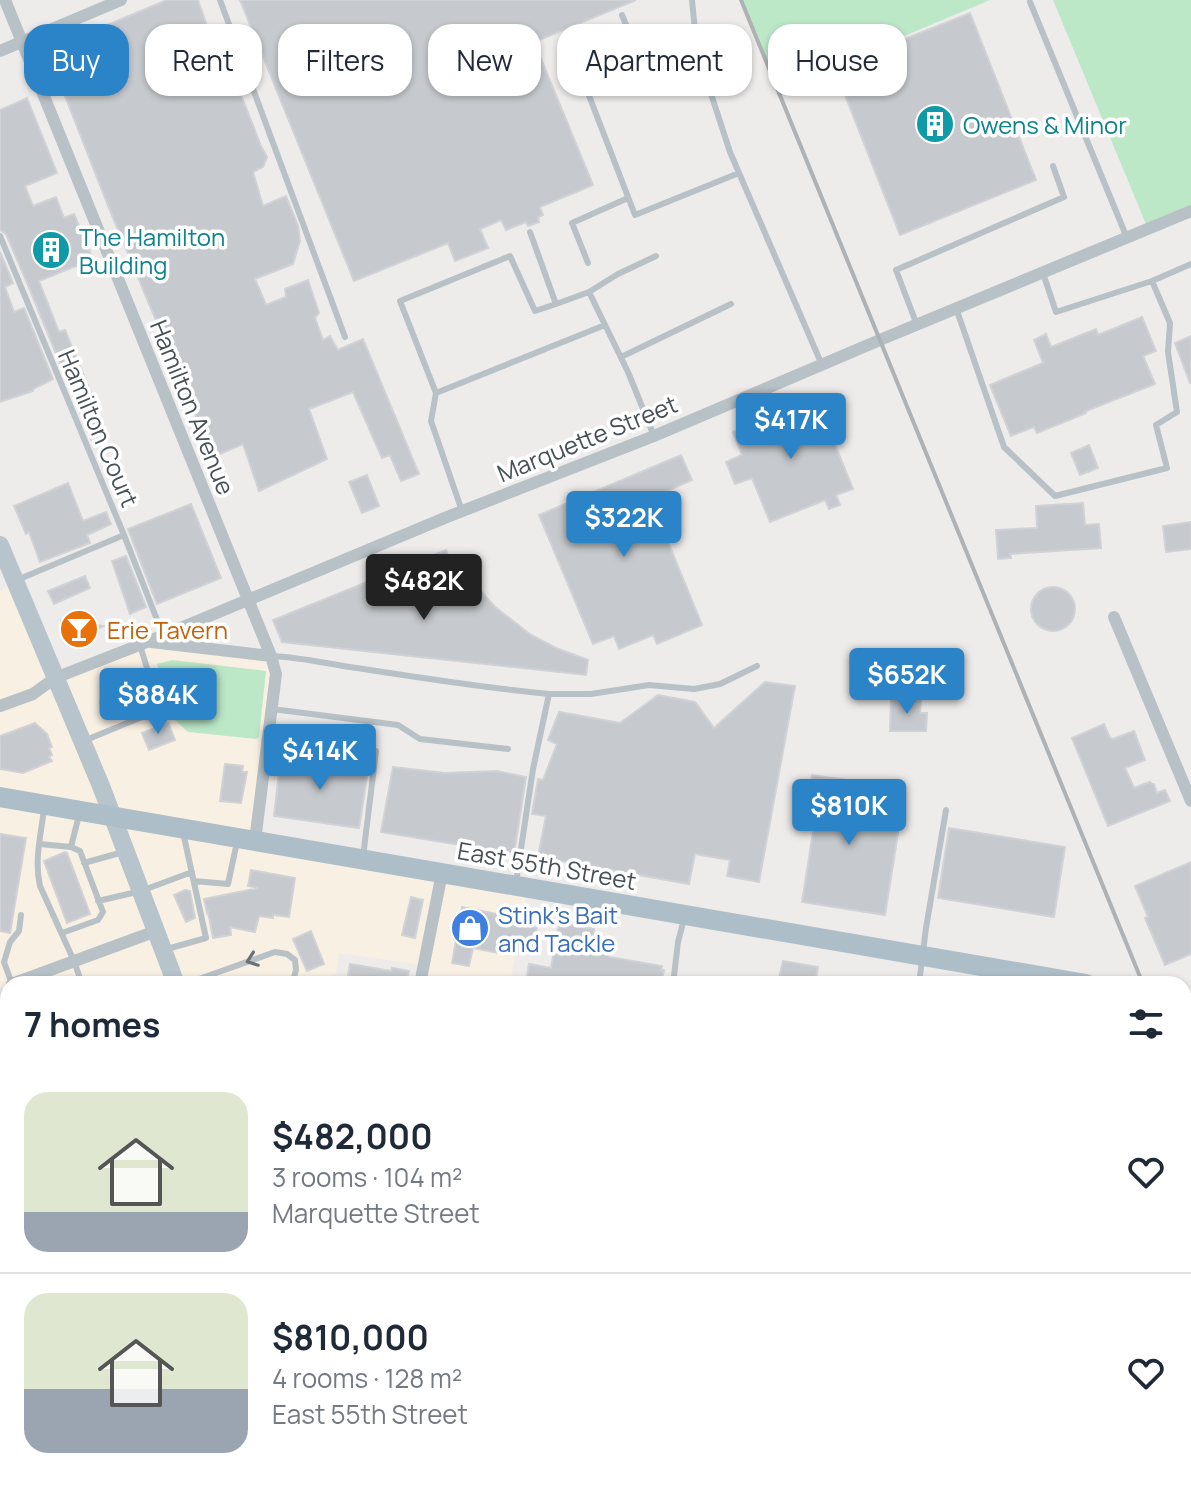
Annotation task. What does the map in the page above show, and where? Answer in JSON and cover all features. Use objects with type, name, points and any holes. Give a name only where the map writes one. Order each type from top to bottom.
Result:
[{"type":"main road","points":[[0,545],[126,851],[173,976]]},
{"type":"main road","name":"East 55th Street","points":[[0,797],[1038,976]]},
{"type":"street","name":"Hamilton Avenue","points":[[5,0],[271,656],[276,674],[272,709],[246,840]]},
{"type":"street","points":[[0,51],[121,0]]},
{"type":"street","name":"Marquette Street","points":[[0,706],[33,694],[55,678],[654,436],[1191,211]]},
{"type":"street","points":[[1114,617],[1191,801]]},
{"type":"street","points":[[143,643],[271,656]]},
{"type":"street","points":[[422,976],[442,873]]},
{"type":"street","points":[[33,976],[156,931]]},
{"type":"lane","points":[[220,0],[345,337]]},
{"type":"lane","points":[[692,0],[694,24]]},
{"type":"lane","points":[[1030,2],[1127,238]]},
{"type":"lane","points":[[622,15],[626,24]]},
{"type":"lane","points":[[589,96],[635,215],[739,173]]},
{"type":"lane","points":[[712,96],[730,152],[822,365]]},
{"type":"lane","points":[[917,325],[896,270],[1064,197],[1053,166]]},
{"type":"lane","points":[[588,263],[572,223],[628,198]]},
{"type":"lane","points":[[530,232],[556,304]]},
{"type":"lane","name":"Hamilton Court","points":[[0,236],[163,635]]},
{"type":"lane","points":[[462,511],[431,421],[436,393],[400,301],[510,256],[535,311],[589,292],[656,256]]},
{"type":"lane","points":[[1043,273],[1056,312],[1152,281],[1191,264]]},
{"type":"lane","points":[[956,308],[1004,447],[1055,496],[1167,468],[1156,425],[1177,412],[1168,352],[1170,323],[1152,281]]},
{"type":"lane","points":[[589,292],[621,357],[654,436]]},
{"type":"lane","points":[[621,357],[731,304]]},
{"type":"lane","points":[[436,393],[605,325]]},
{"type":"lane","points":[[15,581],[124,535]]},
{"type":"lane","points":[[81,742],[154,712],[156,698],[143,643]]},
{"type":"lane","points":[[271,656],[549,694],[591,694],[649,685],[694,689],[720,684],[757,666]]},
{"type":"lane","points":[[516,886],[533,769],[549,694]]},
{"type":"lane","points":[[272,709],[398,725],[420,739],[508,749]]},
{"type":"lane","points":[[268,736],[376,751],[363,860]]},
{"type":"lane","points":[[45,805],[38,872],[40,886],[79,976]]},
{"type":"lane","points":[[920,976],[946,810]]},
{"type":"lane","points":[[71,847],[80,811]]},
{"type":"lane","points":[[163,950],[206,938],[182,829]]},
{"type":"lane","points":[[194,881],[228,884],[246,840]]},
{"type":"lane","points":[[40,844],[80,851],[103,912],[98,920],[62,933]]},
{"type":"lane","points":[[84,863],[126,851]]},
{"type":"lane","points":[[98,901],[141,891],[192,872]]},
{"type":"lane","points":[[8,976],[4,962],[10,942],[19,931],[21,915]]},
{"type":"lane","points":[[674,976],[685,915]]},
{"type":"lane","points":[[208,976],[275,952],[287,954],[295,960],[294,976]]},
{"type":"shaded area","points":[[16,584],[55,677],[147,642],[271,656],[276,674],[255,841],[527,888],[511,976],[423,976],[423,965],[339,953],[336,974],[329,976],[0,976],[0,591]]},
{"type":"green space","points":[[741,0],[990,0],[907,35],[907,24],[768,24],[768,65]]},
{"type":"green space","points":[[1053,0],[1191,0],[1191,211],[1148,229]]},
{"type":"green space","points":[[172,660],[266,671],[259,737],[188,732],[173,718],[157,664]]},
{"type":"building","points":[[167,0],[198,0],[206,24],[145,24],[145,96],[241,96],[267,157],[263,167],[253,172],[263,206],[286,196],[298,226],[300,241],[293,264],[255,279],[266,305],[286,297],[285,289],[308,280],[319,313],[315,318],[323,340],[330,336],[338,350],[363,339],[419,474],[401,481],[390,455],[382,458],[353,392],[309,409],[327,459],[259,491],[243,444],[213,457],[65,96],[129,96],[129,24],[109,24]]},
{"type":"building","points":[[240,0],[636,0],[578,24],[557,24],[557,33],[541,39],[541,24],[428,24],[428,96],[541,96],[541,59],[593,185],[540,207],[543,215],[538,217],[539,222],[528,226],[526,222],[506,230],[501,220],[480,229],[488,248],[455,261],[448,243],[354,281],[279,96],[412,96],[412,24],[278,24],[278,94],[262,54],[262,24],[250,24]]},
{"type":"building","name":"Owens & Minor","points":[[970,13],[1036,180],[900,235],[845,96],[907,96],[907,38]]},
{"type":"building","points":[[27,98],[57,173],[25,186],[33,206],[56,197],[64,218],[74,214],[93,259],[39,281],[59,332],[65,330],[99,412],[93,415],[102,438],[92,441],[6,234],[0,230],[0,110]]},
{"type":"building","points":[[0,252],[13,283],[5,287],[14,312],[24,308],[53,379],[33,391],[0,402]]},
{"type":"building","points":[[1142,317],[1156,351],[1143,356],[1155,384],[1037,433],[1034,427],[1011,436],[990,385],[1043,363],[1034,340],[1046,334],[1051,347],[1096,329],[1098,335]]},
{"type":"building","points":[[1191,336],[1191,383],[1190,383],[1175,343]]},
{"type":"building","points":[[816,398],[853,489],[836,495],[840,505],[829,509],[825,500],[770,522],[752,478],[735,484],[726,462],[742,455],[733,432]]},
{"type":"building","points":[[1089,445],[1098,468],[1080,475],[1071,453]]},
{"type":"building","points":[[681,455],[692,480],[650,498],[702,625],[657,644],[653,635],[619,649],[614,636],[593,644],[539,515]]},
{"type":"building","points":[[367,475],[379,506],[362,513],[349,482]]},
{"type":"building","points":[[68,483],[83,521],[106,512],[111,524],[87,535],[90,543],[40,562],[29,532],[26,534],[14,506]]},
{"type":"building","points":[[1083,503],[1085,525],[1099,524],[1101,548],[1010,554],[1011,558],[998,559],[996,530],[1037,528],[1036,506]]},
{"type":"building","points":[[191,504],[221,578],[157,604],[128,529]]},
{"type":"building","points":[[1191,522],[1191,549],[1166,552],[1163,526]]},
{"type":"building","points":[[446,550],[456,577],[465,573],[495,607],[531,635],[588,660],[586,675],[282,642],[273,620]]},
{"type":"building","points":[[126,556],[146,607],[130,614],[112,561]]},
{"type":"building","points":[[85,576],[90,588],[54,604],[48,591]]},
{"type":"building","points":[[1053,587],[1068,594],[1075,609],[1068,624],[1053,631],[1038,624],[1031,609],[1038,594]]},
{"type":"building","points":[[61,620],[104,626],[69,641]]},
{"type":"building","points":[[765,682],[795,686],[759,882],[727,876],[730,860],[695,854],[689,884],[538,857],[546,816],[532,814],[538,779],[543,780],[557,744],[548,740],[559,712],[620,723],[658,695],[695,702],[714,728]]},
{"type":"building","points":[[129,691],[134,705],[105,716],[100,702]]},
{"type":"building","points":[[891,699],[921,700],[920,713],[927,713],[926,731],[890,731]]},
{"type":"building","points":[[35,723],[47,734],[52,747],[49,748],[52,755],[49,757],[52,761],[23,773],[0,769],[0,736]]},
{"type":"building","points":[[168,723],[175,740],[149,750],[142,733]]},
{"type":"building","points":[[1104,724],[1113,739],[1134,731],[1145,760],[1125,768],[1134,788],[1150,782],[1157,793],[1165,790],[1170,801],[1108,826],[1072,738]]},
{"type":"building","points":[[281,755],[368,770],[359,828],[274,816]]},
{"type":"building","points":[[225,764],[243,766],[242,772],[247,772],[241,803],[220,801]]},
{"type":"building","points":[[393,767],[445,773],[497,771],[526,777],[514,854],[381,832]]},
{"type":"building","points":[[812,775],[881,785],[876,823],[899,827],[885,915],[802,902],[816,813],[807,811]]},
{"type":"building","points":[[949,828],[1065,847],[1054,917],[938,898]]},
{"type":"building","points":[[0,834],[26,838],[10,933],[0,931]]},
{"type":"building","points":[[65,852],[90,914],[67,923],[44,861]]},
{"type":"building","points":[[1191,862],[1191,954],[1165,965],[1135,886]]},
{"type":"building","points":[[251,870],[295,878],[289,917],[259,916],[255,932],[230,927],[231,935],[213,938],[204,899],[258,888],[248,886]]},
{"type":"building","points":[[190,891],[195,918],[186,922],[174,895]]},
{"type":"building","points":[[411,897],[423,900],[415,938],[402,935]]},
{"type":"building","points":[[462,907],[516,918],[515,923],[537,927],[532,954],[509,950],[509,955],[473,948],[469,966],[452,963]]},
{"type":"building","points":[[559,923],[594,929],[593,938],[611,943],[609,957],[662,966],[661,970],[664,970],[663,976],[527,976],[529,964],[551,968]]},
{"type":"building","points":[[311,931],[324,964],[307,971],[293,939]]},
{"type":"building","points":[[783,961],[818,967],[816,976],[779,976]]},
{"type":"building","points":[[350,964],[409,971],[408,976],[348,976]]},
{"type":"railway","points":[[741,0],[1140,976]]},
{"type":"place","name":"Owens & Minor","points":[[935,124]]},
{"type":"place","name":"The Hamilton Building","points":[[51,250]]},
{"type":"place","name":"Erie Tavern","points":[[79,629]]},
{"type":"place","name":"Stink's Bait and Tackle","points":[[470,928]]}]
